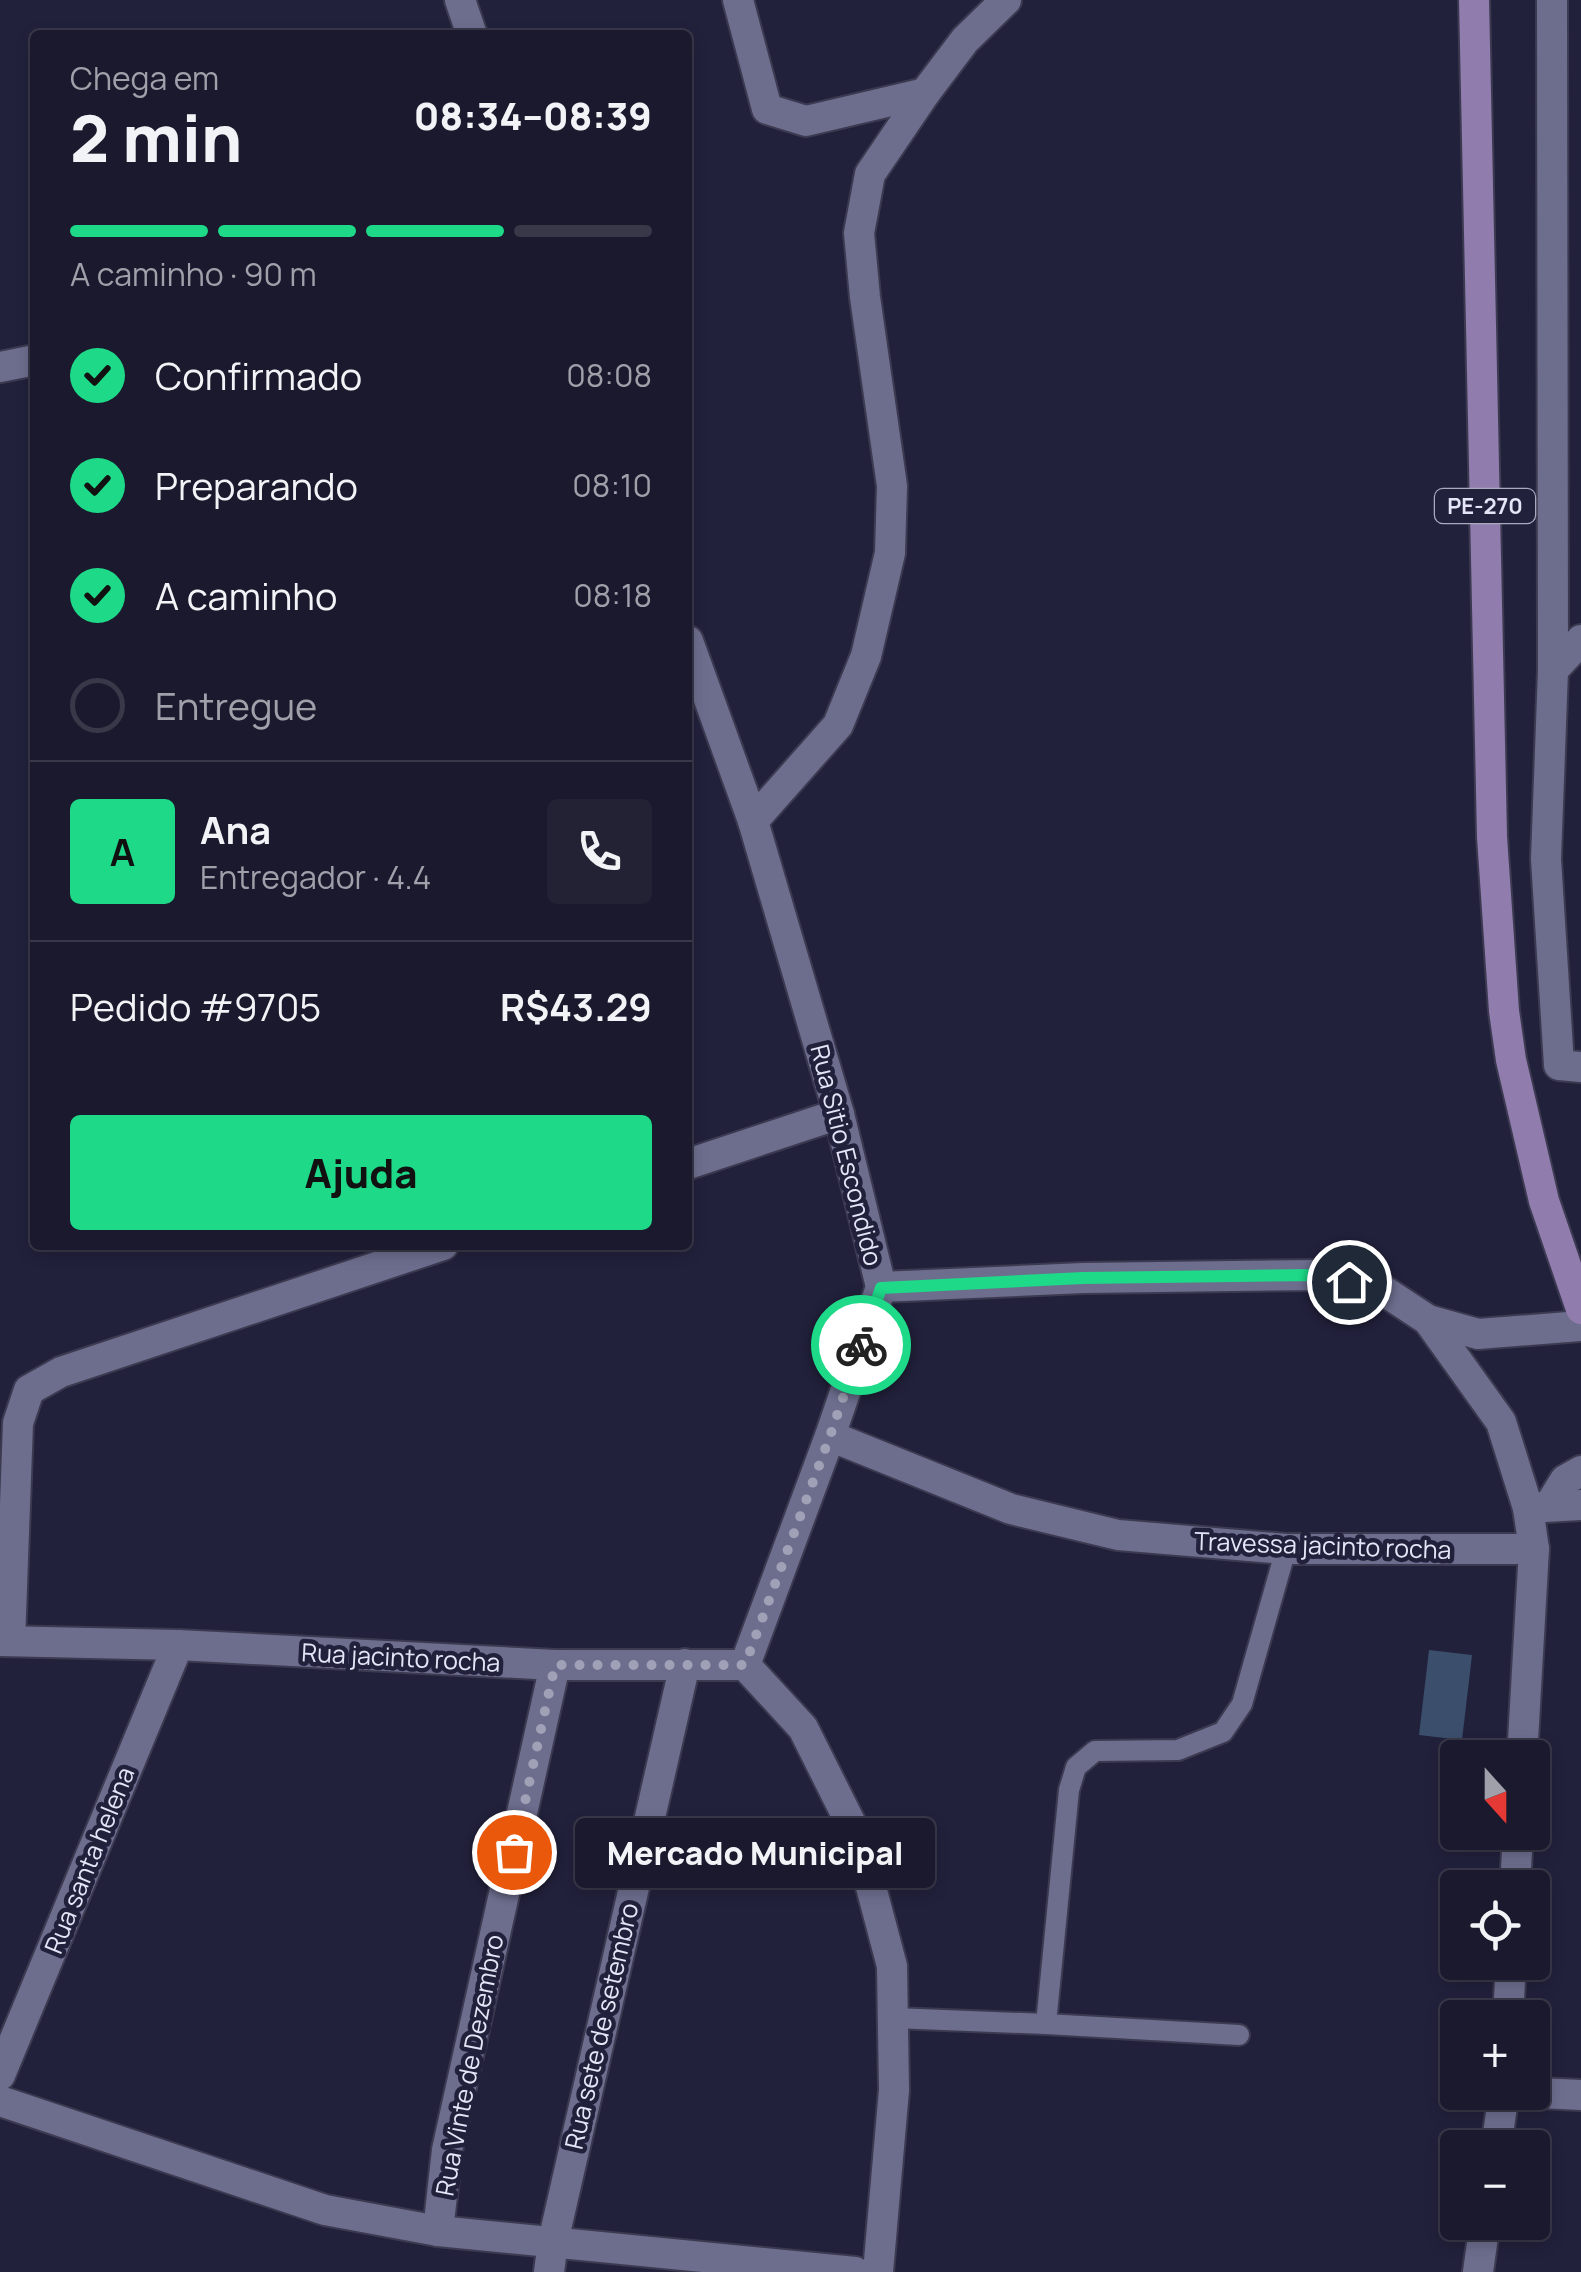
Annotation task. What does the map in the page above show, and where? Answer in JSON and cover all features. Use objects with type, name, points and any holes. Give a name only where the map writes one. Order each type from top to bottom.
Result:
[{"type":"main road","name":"PE-270","points":[[1474,0],[1492,837],[1504,1011],[1544,1201],[1581,1309]]},
{"type":"street","points":[[460,0],[470,30]]},
{"type":"street","points":[[738,0],[767,109],[806,122],[924,93]]},
{"type":"street","points":[[753,821],[838,726],[866,656],[890,553],[892,486],[859,233],[870,174],[924,93],[966,40],[1006,0]]},
{"type":"street","points":[[1512,1060],[1570,1066],[1546,859],[1553,670],[1552,0]]},
{"type":"street","points":[[0,367],[30,361]]},
{"type":"street","points":[[1553,670],[1581,640]]},
{"type":"street","name":"Rua Sitio Escondido","points":[[692,651],[753,821],[839,1114],[881,1288],[745,1665]]},
{"type":"street","points":[[692,1163],[839,1114]]},
{"type":"street","points":[[5,1641],[18,1422],[29,1390],[61,1372],[428,1250]]},
{"type":"street","points":[[881,1288],[1083,1278],[1317,1275],[1382,1288],[1428,1320],[1478,1334],[1581,1326]]},
{"type":"street","points":[[1428,1320],[1501,1422],[1538,1507],[1523,1740]]},
{"type":"street","name":"Travessa jacinto rocha","points":[[830,1436],[1011,1509],[1118,1536],[1286,1549],[1534,1548]]},
{"type":"street","points":[[1538,1507],[1565,1480],[1581,1471]]},
{"type":"street","points":[[1538,1507],[1581,1505]]},
{"type":"street","name":"Rua jacinto rocha","points":[[5,1641],[178,1645],[555,1665],[745,1665]]},
{"type":"street","name":"Rua santa helena","points":[[0,2075],[178,1645]]},
{"type":"street","name":"Rua sete de setembro","points":[[551,2257],[685,1664]]},
{"type":"street","name":"Rua Vinte de Dezembro","points":[[438,2232],[448,2150],[555,1665]]},
{"type":"street","points":[[745,1665],[803,1728],[858,1838],[892,1966],[894,2090],[878,2272]]},
{"type":"street","points":[[1550,2094],[1581,2095]]},
{"type":"street","points":[[0,2101],[326,2210],[551,2257],[855,2272]]},
{"type":"street","points":[[1478,2272],[1482,2240]]},
{"type":"lane","points":[[1046,2024],[1068,1790],[1076,1767],[1094,1750],[1178,1750],[1223,1732],[1242,1704],[1286,1549]]},
{"type":"lane","points":[[894,2018],[1239,2035]]},
{"type":"building","points":[[1429,1650],[1472,1655],[1462,1740],[1419,1735]]},
{"type":"way so far","points":[[514,1852],[555,1665],[745,1665],[861,1345]]},
{"type":"place","name":"Mercado Municipal","points":[[514,1852]]},
{"type":"route","points":[[861,1345],[881,1288],[1083,1278],[1317,1275],[1349,1282]]}]
